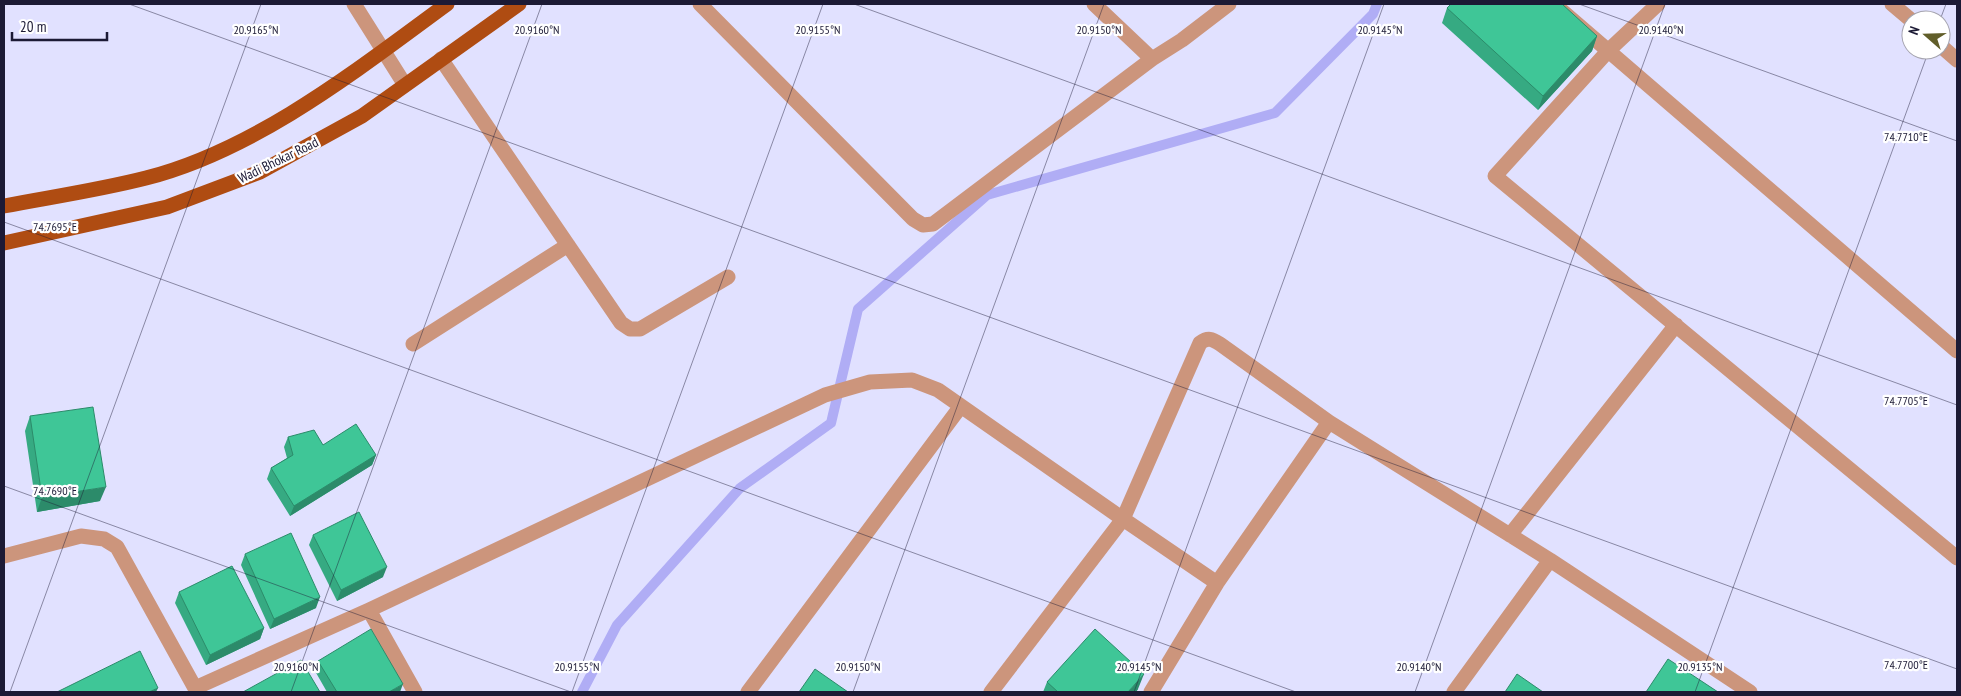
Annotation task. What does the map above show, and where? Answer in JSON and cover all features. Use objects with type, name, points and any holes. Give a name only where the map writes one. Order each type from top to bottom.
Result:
[{"type":"main road","points":[[4,206],[146,178],[206,157],[261,132],[383,51],[447,4]]},
{"type":"main road","name":"Wadi Bhokar Road","points":[[4,243],[167,208],[260,172],[362,116],[519,4]]},
{"type":"street","points":[[354,4],[405,85]]},
{"type":"street","points":[[700,4],[914,219],[923,225],[932,224],[1152,59],[1182,40],[1229,4]]},
{"type":"street","points":[[1094,4],[1152,59]]},
{"type":"street","points":[[1554,4],[1957,351]]},
{"type":"street","points":[[1658,4],[1609,50],[1495,176],[1957,558]]},
{"type":"street","points":[[441,59],[621,323],[630,329],[640,329],[728,277]]},
{"type":"street","points":[[413,344],[568,245]]},
{"type":"street","points":[[1510,535],[1676,325]]},
{"type":"street","points":[[991,692],[1123,519],[1200,343],[1206,339],[1211,339],[1220,344],[1329,422],[1550,560],[1750,692]]},
{"type":"street","points":[[4,556],[81,536],[104,539],[117,547],[196,690],[825,395],[870,382],[912,380],[938,390],[1217,583]]},
{"type":"street","points":[[748,692],[961,406]]},
{"type":"street","points":[[1151,692],[1217,583],[1329,422]]},
{"type":"street","points":[[1454,692],[1550,560]]},
{"type":"street","points":[[369,610],[414,692]]},
{"type":"building","points":[[1451,4],[1562,4],[1597,36],[1543,96],[1447,8]]},
{"type":"building","points":[[93,407],[106,487],[42,497],[30,416]]},
{"type":"building","points":[[356,424],[376,455],[294,506],[271,468],[293,455],[288,437],[314,430],[323,445]]},
{"type":"building","points":[[359,512],[387,567],[341,590],[313,535]]},
{"type":"building","points":[[291,533],[320,597],[274,619],[245,554]]},
{"type":"building","points":[[232,566],[264,628],[210,655],[179,592]]},
{"type":"building","points":[[371,629],[403,684],[389,692],[337,692],[318,661]]},
{"type":"building","points":[[1095,629],[1144,674],[1128,692],[1058,692],[1047,682]]},
{"type":"building","points":[[140,651],[158,688],[149,692],[57,692]]},
{"type":"building","points":[[1668,659],[1718,692],[1646,692]]},
{"type":"building","points":[[301,660],[320,692],[243,692]]},
{"type":"building","points":[[815,669],[848,692],[799,692]]},
{"type":"building","points":[[1517,674],[1543,692],[1505,692]]},
{"type":"waterway","points":[[582,692],[617,625],[740,488],[831,423],[858,309],[987,195],[1275,113],[1373,14],[1377,4]]}]
